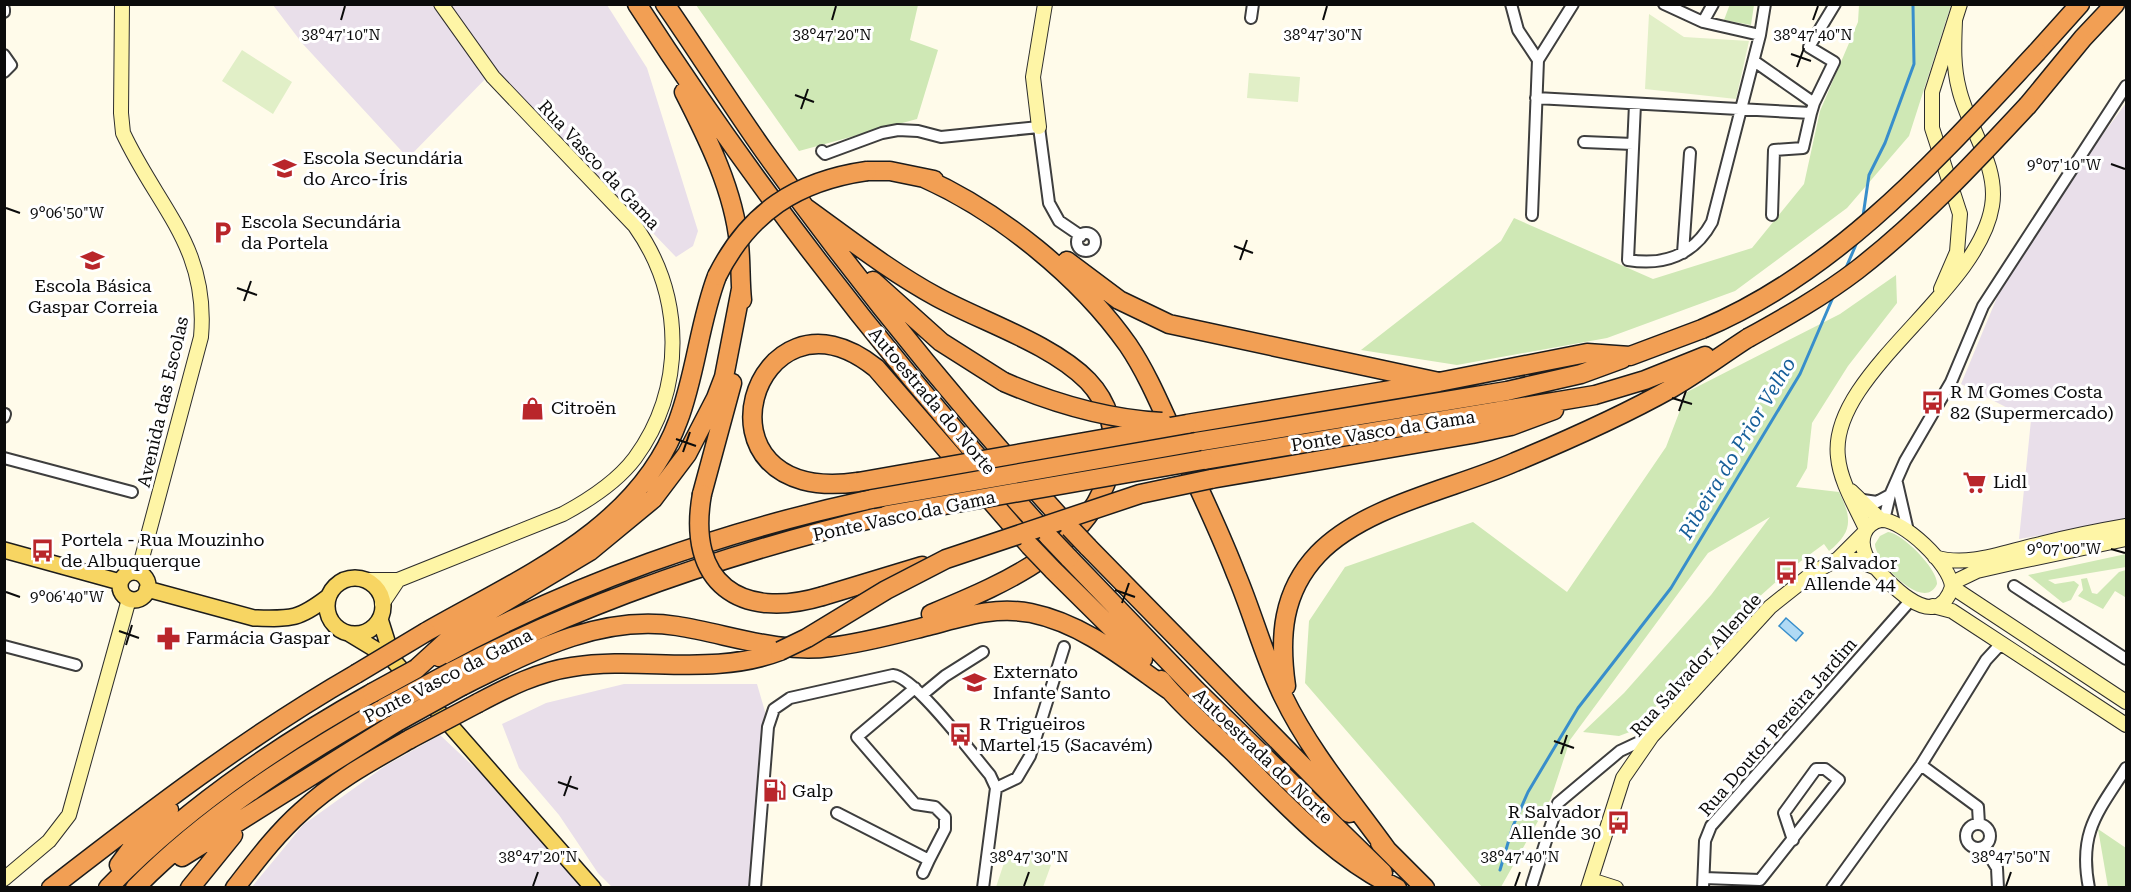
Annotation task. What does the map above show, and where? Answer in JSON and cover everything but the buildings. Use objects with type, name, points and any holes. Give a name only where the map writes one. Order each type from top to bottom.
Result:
[{"type":"highway","name":"Autoestrada do Norte","points":[[637,4],[748,166],[850,301],[954,429],[1049,537],[1196,690],[1397,888]]},
{"type":"highway","name":"Autoestrada do Norte","points":[[665,4],[725,96],[806,208],[934,371],[1088,547],[1259,724],[1425,888]]},
{"type":"highway","name":"Ponte Vasco da Gama","points":[[108,888],[178,823],[246,771],[372,693],[416,669],[441,651],[645,566],[726,538],[872,499],[1196,442],[1507,391],[1581,374],[1702,329],[1775,291],[1845,242],[1949,147],[2080,4]]},
{"type":"highway","points":[[1292,714],[1283,665],[1284,620],[1293,591],[1301,575],[1329,544],[1374,517],[1542,451],[1672,388],[1748,338],[1803,307],[1879,252],[1931,206],[2028,105],[2083,38],[2115,4]]},
{"type":"highway","points":[[663,44],[702,127],[726,190],[739,242],[743,318],[741,346],[702,494],[698,531],[705,560],[712,573],[730,591],[762,605],[805,602],[946,559],[1140,494],[1211,479],[1511,426],[1595,395]]},
{"type":"highway","points":[[51,888],[141,818],[300,706],[585,538],[616,514],[642,486],[661,459],[679,420],[707,305],[717,276],[736,242],[766,211],[785,198],[822,180],[867,171],[890,171],[955,186],[979,198],[1133,308],[1169,324],[1439,382]]},
{"type":"highway","points":[[924,178],[970,200],[1063,272],[1098,306],[1144,372],[1226,547],[1275,679],[1292,714],[1315,751],[1387,850]]},
{"type":"highway","points":[[806,208],[917,285],[1064,361],[1089,382],[1100,396],[1108,411],[1113,430],[1114,447],[1106,485],[1086,520],[1071,536],[994,587],[874,639]]},
{"type":"highway","points":[[832,243],[941,342],[1004,382],[1063,405],[1093,413],[1124,419],[1187,424]]},
{"type":"highway","name":"Ponte Vasco da Gama","points":[[441,651],[461,628],[599,546],[653,499],[687,454],[716,398],[726,366],[741,289]]},
{"type":"highway","name":"Ponte Vasco da Gama","points":[[457,679],[563,620],[687,571],[887,515],[1595,395],[1653,377],[1748,338]]},
{"type":"highway","points":[[1397,888],[1358,866],[1336,849],[1169,690],[1149,665],[1030,546],[876,368],[843,347],[822,343],[802,346],[771,365],[760,380],[754,398],[751,420],[756,439],[767,459],[783,473],[802,482],[820,485],[858,482],[1187,424],[1439,382],[1587,353],[1630,356]]},
{"type":"highway","points":[[237,888],[250,869],[291,822],[314,801],[359,769],[410,739],[535,676],[572,667],[616,664],[703,666],[749,661],[780,651],[807,638],[886,590],[946,559]]},
{"type":"highway","points":[[138,885],[265,804],[390,715],[457,679],[578,634],[624,624],[677,626],[767,645],[828,648],[982,612],[1008,610],[1054,619],[1099,640],[1169,690]]},
{"type":"highway","name":"Ponte Vasco da Gama","points":[[138,885],[189,840],[267,780],[390,715]]},
{"type":"highway","points":[[103,888],[136,842],[209,771]]},
{"type":"highway","points":[[190,888],[221,846],[265,804]]},
{"type":"main road","points":[[4,550],[120,582]]},
{"type":"main road","points":[[129,573],[138,573],[146,579],[147,589],[142,597],[129,599],[121,592],[120,582],[129,573]]},
{"type":"main road","points":[[302,616],[328,597],[343,581],[365,580],[380,594],[381,611],[393,660]]},
{"type":"main road","points":[[147,589],[254,618],[302,616],[335,626],[393,660],[593,888]]},
{"type":"main road","points":[[328,597],[327,612],[335,626]]},
{"type":"main road","points":[[350,634],[368,631],[381,611]]},
{"type":"street","name":"Avenida das Escolas","points":[[122,4],[121,113],[123,133],[189,249],[202,295],[201,337],[138,573]]},
{"type":"street","name":"Rua Vasco da Gama","points":[[365,580],[398,580],[563,514],[588,500],[634,459],[652,430],[664,400],[671,371],[673,339],[670,305],[662,275],[649,245],[635,226],[493,77],[441,4]]},
{"type":"street","points":[[1045,4],[1033,77],[1049,204],[1059,221],[1081,236]]},
{"type":"street","points":[[1251,18],[1254,4]]},
{"type":"street","points":[[1511,4],[1518,30],[1538,60]]},
{"type":"street","points":[[1532,215],[1538,60],[1573,4]]},
{"type":"street","points":[[1664,4],[1703,22],[1760,35]]},
{"type":"street","points":[[1703,22],[1713,4]]},
{"type":"street","points":[[1635,104],[1628,260],[1656,262],[1683,253],[1702,238],[1712,222],[1742,111],[1765,4]]},
{"type":"street","points":[[1772,215],[1774,150],[1803,148],[1812,108],[1834,62],[1809,47],[1835,4]]},
{"type":"street","points":[[1938,296],[1957,252],[1960,214],[1932,128],[1932,92],[1960,4]]},
{"type":"street","points":[[1955,21],[1953,60],[1959,91],[1992,175],[1993,205],[1984,236],[1961,272],[1938,296],[1857,394],[1843,418],[1838,436],[1838,457],[1864,531],[1864,553],[1910,602],[1952,611],[2127,725]]},
{"type":"street","points":[[4,55],[11,65],[4,72]]},
{"type":"street","points":[[1754,61],[1812,108]]},
{"type":"street","points":[[1882,520],[1905,461],[1951,382],[1983,306],[2127,86]]},
{"type":"street","points":[[1536,98],[1742,111],[1812,108]]},
{"type":"street","points":[[822,151],[825,154],[882,133],[898,130],[918,130],[941,137],[1040,127]]},
{"type":"street","points":[[1584,142],[1633,144]]},
{"type":"street","points":[[1683,253],[1690,153]]},
{"type":"street","points":[[4,458],[132,492]]},
{"type":"street","points":[[1896,483],[1908,531]]},
{"type":"street","points":[[1849,490],[1863,500],[1882,520],[1896,522],[1908,531],[1945,567],[1952,585],[1973,602],[2127,702]]},
{"type":"street","points":[[1863,500],[1877,502],[1890,495]]},
{"type":"street","name":"Rua Salvador Allende","points":[[1589,884],[1623,778],[1652,736],[1770,607],[1814,572],[1838,559],[1864,531],[1882,520]]},
{"type":"street","points":[[1934,556],[1950,561],[1981,558],[2084,533],[2127,526]]},
{"type":"street","points":[[1932,606],[1945,599],[1952,585],[1977,572],[2044,555],[2127,539]]},
{"type":"street","points":[[1838,559],[1857,560],[1875,567]]},
{"type":"street","points":[[1973,602],[1971,585],[1977,572]]},
{"type":"street","points":[[381,611],[398,580]]},
{"type":"street","points":[[2014,586],[2127,660]]},
{"type":"street","points":[[4,879],[49,842],[69,815],[129,599]]},
{"type":"street","name":"Rua Doutor Pereira Jardim","points":[[1703,883],[1705,841],[1711,825],[1910,602]]},
{"type":"street","points":[[1983,631],[1987,641],[1986,660]]},
{"type":"street","points":[[4,646],[76,665]]},
{"type":"street","points":[[996,789],[1017,778],[1030,756],[1064,647]]},
{"type":"street","points":[[1832,888],[1921,765],[1986,660],[1998,647],[2007,647]]},
{"type":"street","points":[[923,873],[945,829],[945,817],[935,807],[915,804],[857,737],[919,692],[983,652]]},
{"type":"street","points":[[755,888],[769,722],[776,707],[790,698],[889,675],[902,677],[919,692],[990,775],[996,789],[983,888]]},
{"type":"street","points":[[1532,885],[1558,803],[1620,751],[1652,736]]},
{"type":"street","points":[[1921,765],[1978,807],[1979,824]]},
{"type":"street","points":[[2089,888],[2084,862],[2090,825],[2127,768]]},
{"type":"street","points":[[1703,883],[1760,880],[1793,840],[1839,780],[1825,769],[1816,769],[1784,813],[1793,840]]},
{"type":"street","points":[[837,813],[929,860]]},
{"type":"street","points":[[1979,824],[1985,826],[1990,834],[1988,842],[1984,847],[1973,848],[1966,838],[1968,829],[1979,824]]},
{"type":"street","points":[[1984,847],[1997,868],[1998,888]]},
{"type":"street","points":[[1589,884],[1616,888]]},
{"type":"shaded area","points":[[273,5],[607,5],[647,68],[698,231],[693,246],[676,257],[495,69],[408,158],[302,43]]},
{"type":"shaded area","points":[[2126,103],[2126,521],[2019,539],[2031,420],[1961,384],[2003,283],[2095,145]]},
{"type":"shaded area","points":[[624,684],[757,684],[766,715],[750,887],[612,887],[598,873],[559,815],[519,768],[502,724],[546,703]]},
{"type":"shaded area","points":[[440,735],[506,797],[586,888],[251,888],[303,825],[385,766]]},
{"type":"green space","points":[[1730,4],[1754,5],[1751,25],[1724,20]]},
{"type":"green space","points":[[696,5],[918,5],[910,40],[938,50],[917,119],[799,151]]},
{"type":"green space","points":[[1859,5],[1951,5],[1909,136],[1847,208],[1735,291],[1607,338],[1457,365],[1361,350],[1501,241],[1514,218],[1653,279],[1752,248],[1804,184],[1820,111],[1858,22]]},
{"type":"green space","points":[[1649,14],[1684,37],[1749,41],[1736,99],[1645,89]]},
{"type":"green space","points":[[242,50],[292,82],[273,114],[222,81]]},
{"type":"green space","points":[[1249,73],[1300,77],[1298,102],[1247,98]]},
{"type":"green space","points":[[1896,275],[1897,303],[1848,366],[1812,423],[1807,468],[1796,487],[1839,492],[1848,517],[1843,537],[1829,551],[1824,544],[1797,564],[1748,608],[1724,631],[1635,730],[1619,736],[1583,732],[1624,693],[1711,595],[1770,517],[1708,553],[1570,740],[1551,798],[1501,887],[1482,887],[1305,683],[1309,621],[1345,567],[1473,522],[1567,592],[1666,447],[1687,392],[1840,314]]},
{"type":"green space","points":[[1888,532],[1902,538],[1926,561],[1936,577],[1937,584],[1931,592],[1922,593],[1911,589],[1882,561],[1875,544],[1880,536]]},
{"type":"green space","points":[[2126,554],[2126,567],[2048,580],[2055,584],[2074,581],[2079,585],[2071,600],[2063,603],[2028,575]]},
{"type":"green space","points":[[2126,570],[2125,597],[2115,591],[2103,609],[2078,596],[2083,590],[2081,579],[2087,578],[2092,593],[2097,594],[2119,572]]},
{"type":"green space","points":[[2098,829],[2126,848],[2126,887],[2108,887]]},
{"type":"green space","points":[[1008,851],[1051,865],[1043,887],[996,887]]},
{"type":"water","points":[[1786,618],[1803,633],[1796,641],[1779,626]]},
{"type":"waterway","name":"Ribeira do Prior Velho","points":[[1863,216],[1869,175],[1885,143],[1914,64],[1913,6]]},
{"type":"waterway","name":"Ribeira do Prior Velho","points":[[1845,270],[1858,240]]},
{"type":"waterway","name":"Ribeira do Prior Velho","points":[[1500,870],[1513,826],[1528,792],[1578,708],[1671,588],[1800,374],[1834,295]]},
{"type":"place","name":"Escola Secundária do Arco-Íris","points":[[285,168]]},
{"type":"place","name":"Escola Secundária da Portela","points":[[223,232]]},
{"type":"place","name":"Escola Básica Gaspar Correia","points":[[93,260]]},
{"type":"place","name":"R M Gomes Costa 82 (Supermercado)","points":[[1932,402]]},
{"type":"place","name":"Citroën","points":[[533,408]]},
{"type":"place","name":"Lidl","points":[[1975,482]]},
{"type":"place","name":"Portela - Rua Mouzinho de Albuquerque","points":[[43,550]]},
{"type":"place","name":"R Salvador Allende 44","points":[[1786,573]]},
{"type":"place","name":"Farmácia Gaspar","points":[[168,638]]},
{"type":"place","name":"Externato Infante Santo","points":[[975,682]]},
{"type":"place","name":"R Trigueiros Martel 15 (Sacavém)","points":[[961,734]]},
{"type":"place","name":"Galp","points":[[774,791]]},
{"type":"place","name":"R Salvador Allende 30","points":[[1619,822]]}]
